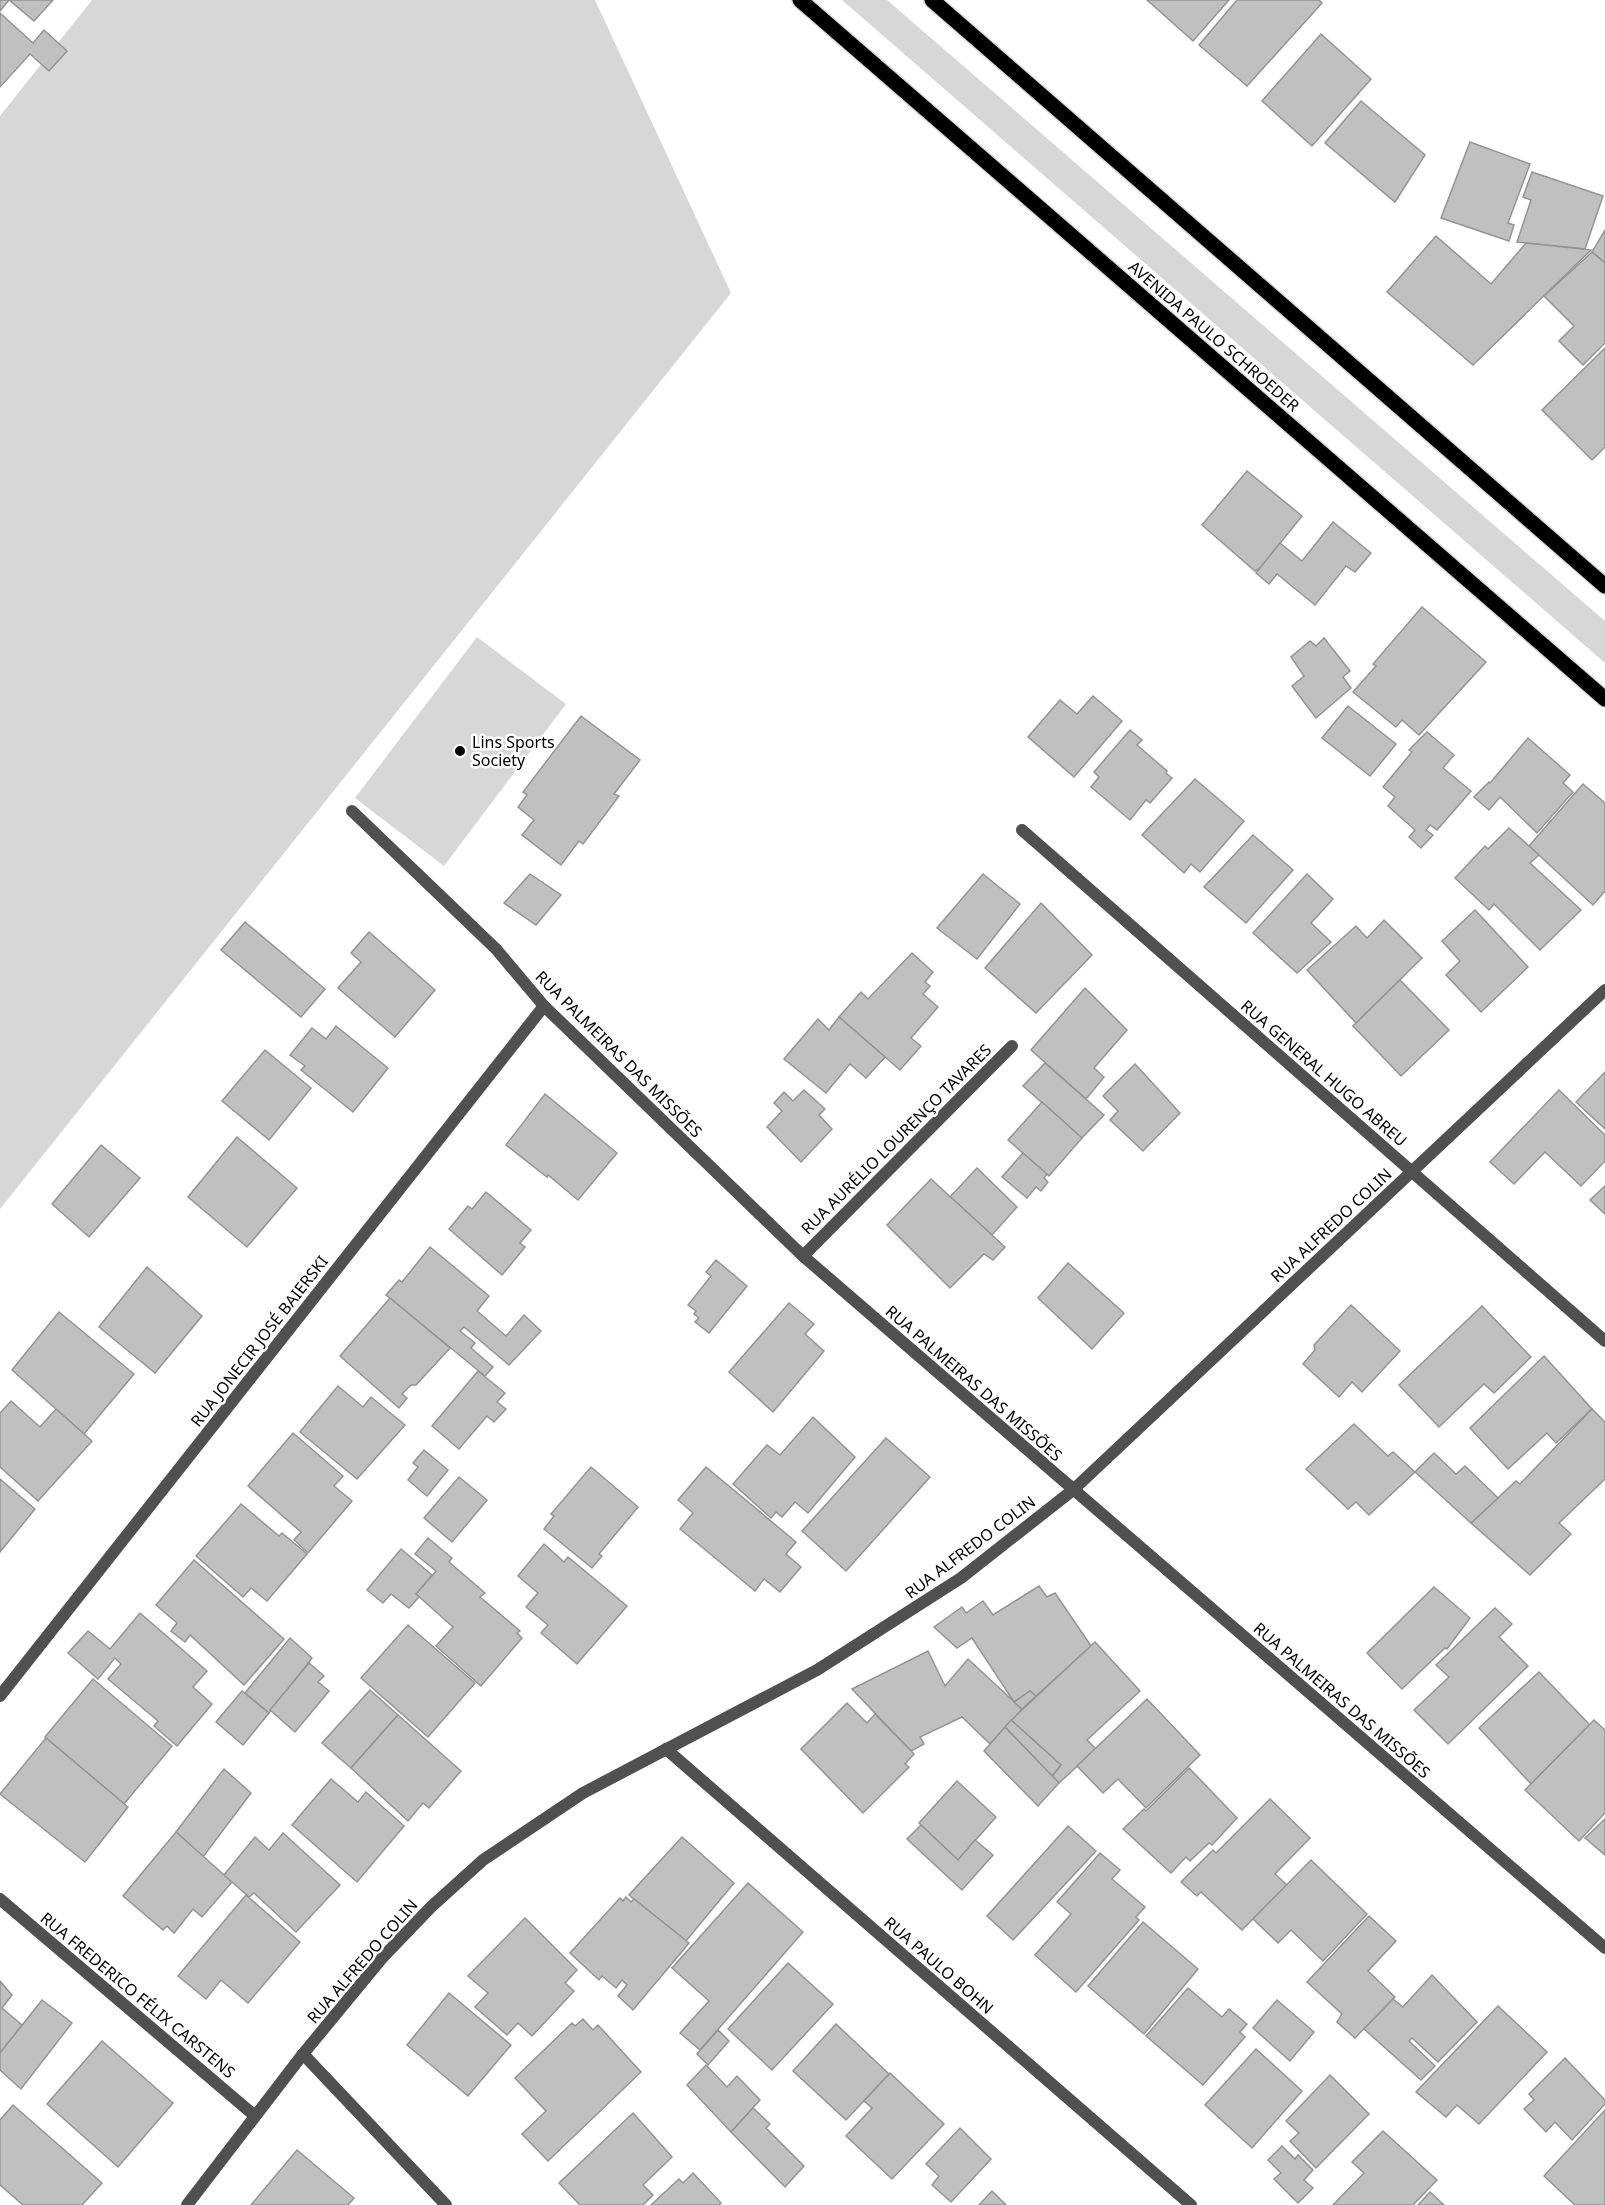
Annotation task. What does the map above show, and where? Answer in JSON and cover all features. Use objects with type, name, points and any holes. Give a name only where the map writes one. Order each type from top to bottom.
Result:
[{"type":"main road","name":"AVENIDA PAULO SCHROEDER","points":[[800,0],[1605,699]]},
{"type":"main road","points":[[932,0],[1605,586]]},
{"type":"street","name":"RUA PALMEIRAS DAS MISSÕES","points":[[352,811],[496,949],[544,1006],[803,1256],[1605,1948]]},
{"type":"street","name":"RUA GENERAL HUGO ABREU","points":[[1022,830],[1605,1341]]},
{"type":"street","name":"RUA ALFREDO COLIN","points":[[187,2205],[303,2054],[383,1956],[483,1860],[583,1793],[817,1670],[961,1578],[1072,1490],[1605,990]]},
{"type":"street","name":"RUA JONECIR JOSÉ BAIERSKI","points":[[0,1696],[544,1006]]},
{"type":"street","name":"RUA AURÉLIO LOURENÇO TAVARES","points":[[803,1256],[1012,1046]]},
{"type":"street","name":"RUA PAULO BOHN","points":[[666,1749],[1191,2205]]},
{"type":"street","name":"RUA FREDERICO FÉLIX CARSTENS","points":[[0,1899],[255,2116]]},
{"type":"street","points":[[303,2054],[446,2205]]},
{"type":"shaded area","points":[[92,0],[595,0],[731,293],[0,1209],[0,116]]},
{"type":"shaded area","points":[[842,0],[887,0],[1605,621],[1605,663]]},
{"type":"shaded area","name":"Lins Sports Society","points":[[477,637],[566,704],[444,866],[355,798]]},
{"type":"building","points":[[0,0],[9,0],[0,11]]},
{"type":"building","points":[[9,0],[53,0],[34,21]]},
{"type":"building","points":[[1147,0],[1229,0],[1193,41]]},
{"type":"building","points":[[1237,0],[1319,0],[1322,3],[1247,86],[1199,45]]},
{"type":"building","points":[[0,13],[33,43],[44,30],[67,51],[49,71],[30,54],[0,87]]},
{"type":"building","points":[[1321,34],[1371,79],[1312,146],[1262,101]]},
{"type":"building","points":[[1361,101],[1425,155],[1395,202],[1325,143]]},
{"type":"building","points":[[1470,142],[1530,164],[1508,223],[1514,225],[1509,241],[1441,218]]},
{"type":"building","points":[[1532,172],[1603,196],[1585,249],[1517,242],[1531,200],[1523,197]]},
{"type":"building","points":[[1605,230],[1605,263],[1592,252]]},
{"type":"building","points":[[1436,236],[1491,284],[1526,243],[1591,250],[1473,365],[1387,292]]},
{"type":"building","points":[[1592,252],[1605,263],[1605,343],[1583,365],[1559,341],[1574,326],[1544,296]]},
{"type":"building","points":[[1605,348],[1605,447],[1592,460],[1542,410]]},
{"type":"building","points":[[1247,471],[1302,516],[1260,568],[1255,571],[1202,525]]},
{"type":"building","points":[[1333,522],[1371,553],[1355,572],[1346,566],[1315,605],[1277,574],[1269,584],[1256,573],[1280,543],[1302,561]]},
{"type":"building","points":[[1422,607],[1486,662],[1419,735],[1402,720],[1396,727],[1353,692],[1376,666],[1373,664]]},
{"type":"building","points":[[1324,638],[1350,671],[1343,677],[1351,688],[1316,718],[1292,686],[1304,676],[1291,657],[1310,641],[1316,646]]},
{"type":"building","points":[[1093,696],[1122,721],[1074,777],[1028,737],[1060,700],[1077,714]]},
{"type":"building","points":[[1348,706],[1396,744],[1370,776],[1322,738]]},
{"type":"building","points":[[581,716],[640,760],[614,794],[619,796],[583,844],[579,841],[561,865],[522,835],[534,820],[518,807],[527,795],[523,792]]},
{"type":"building","points":[[1130,730],[1142,740],[1137,745],[1172,778],[1150,803],[1146,800],[1130,820],[1091,787],[1099,777],[1094,772]]},
{"type":"building","points":[[1427,732],[1454,755],[1443,768],[1471,791],[1437,830],[1430,825],[1426,830],[1433,835],[1421,848],[1409,837],[1415,830],[1388,806],[1395,797],[1383,787],[1412,752],[1409,750]]},
{"type":"building","points":[[1528,738],[1570,775],[1563,783],[1573,792],[1537,833],[1500,797],[1489,810],[1474,797],[1490,783]]},
{"type":"building","points":[[1195,779],[1244,821],[1200,872],[1191,864],[1184,873],[1142,835]]},
{"type":"building","points":[[1583,784],[1605,803],[1605,891],[1593,905],[1529,846]]},
{"type":"building","points":[[1509,828],[1539,855],[1530,863],[1581,910],[1540,950],[1494,904],[1489,910],[1455,878],[1485,846],[1488,849]]},
{"type":"building","points":[[1253,835],[1293,870],[1246,923],[1204,887]]},
{"type":"building","points":[[530,874],[561,895],[536,925],[504,903]]},
{"type":"building","points":[[983,874],[1020,904],[977,959],[937,928]]},
{"type":"building","points":[[1307,874],[1333,899],[1311,923],[1331,942],[1297,973],[1253,933]]},
{"type":"building","points":[[1041,903],[1092,955],[1036,1013],[985,968]]},
{"type":"building","points":[[1475,910],[1528,967],[1481,1012],[1446,975],[1460,961],[1442,941]]},
{"type":"building","points":[[1384,920],[1422,958],[1356,1023],[1307,970],[1356,926],[1367,938]]},
{"type":"building","points":[[245,922],[325,989],[301,1017],[221,950]]},
{"type":"building","points":[[369,932],[435,990],[395,1037],[338,988],[361,962],[351,953]]},
{"type":"building","points":[[912,953],[933,972],[925,982],[930,986],[923,994],[938,1007],[911,1038],[921,1046],[900,1070],[839,1017],[861,992],[868,999]]},
{"type":"building","points":[[1400,980],[1449,1030],[1401,1076],[1353,1026]]},
{"type":"building","points":[[1085,988],[1127,1030],[1094,1068],[1104,1077],[1086,1099],[1031,1050]]},
{"type":"building","points":[[839,1017],[885,1057],[866,1078],[850,1064],[826,1093],[784,1059],[818,1019],[829,1030]]},
{"type":"building","points":[[336,1026],[388,1068],[353,1112],[301,1070],[305,1066],[290,1055],[312,1028],[326,1039]]},
{"type":"building","points":[[265,1050],[311,1088],[269,1140],[222,1101]]},
{"type":"building","points":[[1045,1063],[1104,1115],[1082,1138],[1023,1086]]},
{"type":"building","points":[[1135,1064],[1180,1113],[1143,1151],[1110,1120],[1118,1111],[1103,1096]]},
{"type":"building","points":[[1605,1072],[1605,1129],[1576,1102]]},
{"type":"building","points":[[804,1090],[825,1109],[819,1115],[832,1129],[801,1162],[767,1127],[782,1111],[774,1103],[784,1092],[793,1101]]},
{"type":"building","points":[[1559,1090],[1605,1135],[1605,1161],[1581,1186],[1545,1152],[1514,1184],[1490,1162]]},
{"type":"building","points":[[545,1094],[617,1153],[578,1200],[506,1145]]},
{"type":"building","points":[[1042,1102],[1082,1138],[1049,1176],[1008,1140]]},
{"type":"building","points":[[237,1137],[297,1188],[247,1247],[188,1197]]},
{"type":"building","points":[[101,1145],[140,1178],[89,1237],[52,1204]]},
{"type":"building","points":[[1023,1153],[1047,1174],[1044,1178],[1048,1182],[1041,1191],[1036,1187],[1027,1198],[1002,1177]]},
{"type":"building","points":[[977,1168],[1017,1207],[992,1235],[950,1197]]},
{"type":"building","points":[[931,1179],[1005,1247],[993,1260],[984,1254],[950,1288],[887,1225]]},
{"type":"building","points":[[1605,1186],[1605,1214],[1590,1200]]},
{"type":"building","points":[[486,1192],[531,1230],[520,1243],[525,1247],[502,1275],[449,1229],[468,1206],[472,1209]]},
{"type":"building","points":[[430,1247],[489,1296],[477,1311],[506,1336],[524,1315],[541,1331],[509,1365],[464,1327],[460,1331],[475,1343],[471,1348],[493,1367],[485,1376],[386,1295],[399,1280],[402,1282]]},
{"type":"building","points":[[716,1260],[747,1286],[709,1333],[695,1322],[699,1318],[694,1314],[696,1311],[688,1305],[711,1276],[706,1272]]},
{"type":"building","points":[[1068,1263],[1124,1313],[1092,1349],[1038,1298]]},
{"type":"building","points":[[147,1267],[202,1316],[155,1373],[99,1327]]},
{"type":"building","points":[[390,1298],[450,1348],[416,1385],[411,1385],[402,1394],[407,1398],[399,1408],[340,1356]]},
{"type":"building","points":[[789,1303],[814,1324],[805,1334],[824,1351],[773,1412],[729,1372]]},
{"type":"building","points":[[1351,1305],[1400,1351],[1362,1392],[1352,1382],[1339,1397],[1303,1364],[1315,1350],[1314,1345]]},
{"type":"building","points":[[1482,1306],[1531,1357],[1494,1393],[1484,1384],[1439,1427],[1399,1385]]},
{"type":"building","points":[[59,1312],[134,1374],[84,1434],[12,1370]]},
{"type":"building","points":[[1544,1356],[1592,1409],[1556,1443],[1547,1433],[1508,1469],[1470,1428]]},
{"type":"building","points":[[478,1371],[505,1393],[497,1402],[506,1409],[494,1422],[487,1416],[459,1449],[432,1426]]},
{"type":"building","points":[[338,1386],[363,1407],[371,1397],[405,1425],[357,1479],[300,1432]]},
{"type":"building","points":[[11,1401],[40,1427],[56,1409],[92,1441],[38,1501],[0,1467],[0,1413]]},
{"type":"building","points":[[1592,1409],[1605,1422],[1605,1479],[1559,1523],[1571,1534],[1530,1575],[1471,1523],[1516,1481],[1520,1484]]},
{"type":"building","points":[[813,1417],[855,1457],[808,1513],[795,1502],[782,1517],[776,1512],[771,1518],[733,1484],[767,1445],[780,1455]]},
{"type":"building","points":[[1354,1424],[1388,1456],[1393,1452],[1415,1472],[1369,1515],[1356,1502],[1348,1509],[1306,1469]]},
{"type":"building","points":[[293,1433],[343,1476],[334,1486],[352,1501],[308,1553],[294,1540],[301,1532],[248,1486]]},
{"type":"building","points":[[886,1438],[930,1477],[846,1571],[802,1531]]},
{"type":"building","points":[[424,1450],[448,1470],[427,1496],[408,1480],[418,1467],[413,1463]]},
{"type":"building","points":[[1434,1453],[1456,1474],[1465,1466],[1498,1498],[1471,1523],[1415,1472]]},
{"type":"building","points":[[591,1467],[638,1507],[599,1554],[602,1556],[592,1568],[544,1529],[554,1516],[551,1514]]},
{"type":"building","points":[[706,1467],[796,1542],[786,1554],[801,1567],[780,1592],[764,1579],[755,1591],[680,1529],[693,1513],[678,1500]]},
{"type":"building","points":[[459,1477],[487,1500],[452,1542],[424,1518]]},
{"type":"building","points":[[0,1479],[35,1509],[0,1552]]},
{"type":"building","points":[[241,1504],[279,1536],[282,1533],[307,1554],[267,1601],[251,1588],[243,1597],[196,1556]]},
{"type":"building","points":[[428,1538],[452,1558],[449,1562],[485,1593],[480,1597],[520,1631],[517,1633],[522,1638],[481,1686],[436,1646],[453,1627],[416,1594],[436,1571],[415,1554]]},
{"type":"building","points":[[544,1544],[564,1562],[568,1557],[627,1606],[577,1664],[541,1633],[548,1625],[526,1607],[538,1593],[518,1576]]},
{"type":"building","points":[[401,1549],[432,1575],[416,1594],[419,1597],[409,1608],[391,1594],[383,1603],[367,1590]]},
{"type":"building","points":[[194,1560],[284,1639],[244,1685],[190,1635],[185,1642],[171,1631],[177,1623],[156,1605]]},
{"type":"building","points":[[1039,1586],[1047,1597],[1055,1593],[1091,1646],[1036,1696],[1030,1691],[1014,1702],[972,1638],[957,1648],[934,1627],[962,1607],[966,1613],[983,1601],[993,1615]]},
{"type":"building","points":[[1434,1587],[1470,1618],[1447,1649],[1445,1648],[1402,1689],[1367,1653]]},
{"type":"building","points":[[1495,1608],[1512,1624],[1499,1637],[1528,1666],[1448,1744],[1414,1710],[1449,1677],[1436,1665]]},
{"type":"building","points":[[140,1613],[207,1671],[193,1687],[212,1704],[177,1746],[154,1726],[158,1721],[108,1679],[121,1664],[115,1658],[98,1679],[68,1653],[88,1631],[110,1649]]},
{"type":"building","points":[[408,1625],[475,1683],[428,1737],[361,1678]]},
{"type":"building","points":[[290,1638],[312,1658],[269,1713],[245,1693]]},
{"type":"building","points":[[1095,1642],[1140,1691],[1087,1740],[1096,1749],[1059,1783],[1052,1776],[1061,1765],[1011,1720]]},
{"type":"building","points":[[928,1651],[945,1686],[968,1659],[1022,1709],[990,1744],[962,1717],[920,1737],[924,1744],[911,1751],[852,1689]]},
{"type":"building","points":[[309,1663],[324,1676],[318,1682],[329,1691],[295,1732],[270,1710]]},
{"type":"building","points":[[1539,1672],[1590,1725],[1531,1784],[1479,1728]]},
{"type":"building","points":[[93,1679],[172,1746],[124,1804],[45,1737]]},
{"type":"building","points":[[370,1690],[398,1715],[351,1768],[322,1743]]},
{"type":"building","points":[[242,1691],[269,1713],[243,1745],[216,1722]]},
{"type":"building","points":[[1030,1691],[1036,1696],[1022,1709],[1014,1702]]},
{"type":"building","points":[[1147,1699],[1200,1755],[1146,1808],[1118,1779],[1103,1793],[1077,1766]]},
{"type":"building","points":[[847,1703],[867,1723],[875,1714],[914,1754],[905,1764],[909,1767],[863,1813],[801,1749]]},
{"type":"building","points":[[398,1715],[461,1771],[429,1808],[423,1803],[408,1821],[351,1768]]},
{"type":"building","points":[[1011,1720],[1061,1765],[1052,1776],[1005,1727]]},
{"type":"building","points":[[1594,1720],[1605,1730],[1605,1813],[1579,1841],[1525,1790]]},
{"type":"building","points":[[1005,1727],[1059,1783],[1038,1806],[984,1751]]},
{"type":"building","points":[[46,1738],[128,1807],[85,1862],[0,1794]]},
{"type":"building","points":[[1189,1768],[1237,1818],[1212,1845],[1209,1843],[1190,1861],[1186,1857],[1171,1873],[1123,1829],[1144,1809],[1146,1811]]},
{"type":"building","points":[[224,1769],[251,1793],[203,1857],[176,1832]]},
{"type":"building","points":[[331,1779],[358,1802],[366,1792],[404,1826],[357,1882],[292,1825]]},
{"type":"building","points":[[957,1781],[996,1817],[958,1860],[919,1823]]},
{"type":"building","points":[[1270,1799],[1310,1838],[1275,1874],[1287,1885],[1242,1930],[1201,1892],[1197,1896],[1181,1882],[1213,1850],[1216,1853]]},
{"type":"building","points":[[1605,1819],[1605,1855],[1585,1838]]},
{"type":"building","points":[[921,1825],[958,1860],[975,1840],[993,1855],[962,1890],[907,1839]]},
{"type":"building","points":[[1068,1826],[1096,1851],[1013,1940],[987,1916]]},
{"type":"building","points":[[176,1832],[232,1882],[202,1917],[193,1909],[174,1933],[167,1926],[163,1930],[123,1896]]},
{"type":"building","points":[[283,1833],[340,1885],[296,1932],[254,1893],[249,1897],[224,1875],[255,1837],[269,1850]]},
{"type":"building","points":[[682,1837],[734,1883],[686,1941],[629,1895]]},
{"type":"building","points":[[1100,1853],[1120,1870],[1112,1879],[1145,1907],[1136,1917],[1139,1920],[1076,1992],[1035,1955],[1071,1914],[1057,1902]]},
{"type":"building","points":[[1311,1860],[1367,1914],[1323,1961],[1291,1930],[1278,1943],[1253,1919]]},
{"type":"building","points":[[748,1883],[803,1932],[700,2050],[680,2033],[709,2001],[672,1968]]},
{"type":"building","points":[[246,1895],[300,1942],[248,2003],[221,1980],[206,1999],[178,1976]]},
{"type":"building","points":[[626,1897],[631,1902],[634,1899],[689,1943],[633,2010],[618,1996],[627,1985],[622,1980],[616,1988],[602,1976],[599,1980],[570,1953],[620,1898],[623,1901]]},
{"type":"building","points":[[1369,1916],[1396,1941],[1368,1971],[1395,1997],[1355,2038],[1337,2022],[1342,2014],[1307,1982]]},
{"type":"building","points":[[525,1918],[577,1970],[565,1983],[574,1991],[532,2036],[518,2023],[507,2035],[475,2007],[488,1993],[468,1976]]},
{"type":"building","points":[[1143,1922],[1198,1969],[1144,2034],[1088,1986]]},
{"type":"building","points":[[788,1963],[833,2004],[772,2070],[728,2029]]},
{"type":"building","points":[[1432,1975],[1477,2022],[1438,2062],[1412,2038],[1409,2041],[1435,2066],[1421,2080],[1364,2029],[1393,1999],[1403,2007]]},
{"type":"building","points":[[0,1981],[12,1995],[2,2008],[22,2025],[0,2053]]},
{"type":"building","points":[[1188,1988],[1222,2017],[1229,2009],[1247,2024],[1240,2032],[1245,2037],[1203,2085],[1146,2036]]},
{"type":"building","points":[[449,1993],[511,2045],[468,2096],[407,2045]]},
{"type":"building","points":[[42,2000],[72,2023],[21,2089],[0,2070],[0,2053]]},
{"type":"building","points":[[1277,2000],[1314,2032],[1290,2061],[1253,2028]]},
{"type":"building","points":[[1498,2006],[1547,2052],[1479,2124],[1457,2105],[1446,2117],[1416,2092]]},
{"type":"building","points":[[583,2019],[593,2030],[598,2025],[641,2072],[548,2161],[522,2134],[546,2111],[515,2078],[572,2023],[575,2026]]},
{"type":"building","points":[[836,2024],[889,2074],[846,2120],[793,2071]]},
{"type":"building","points":[[718,2030],[729,2041],[708,2065],[697,2054]]},
{"type":"building","points":[[102,2041],[173,2103],[118,2167],[47,2104]]},
{"type":"building","points":[[1256,2049],[1302,2091],[1252,2148],[1205,2105]]},
{"type":"building","points":[[1565,2058],[1605,2100],[1605,2104],[1572,2140],[1555,2122],[1546,2132],[1524,2109],[1534,2100],[1529,2094]]},
{"type":"building","points":[[706,2065],[727,2087],[737,2076],[760,2100],[731,2132],[687,2085]]},
{"type":"building","points":[[890,2073],[944,2124],[892,2179],[846,2136],[872,2108],[864,2101]]},
{"type":"building","points":[[1330,2075],[1369,2114],[1316,2168],[1290,2141],[1299,2133],[1286,2121]]},
{"type":"building","points":[[13,2105],[102,2183],[82,2205],[23,2205],[0,2185],[0,2120]]},
{"type":"building","points":[[753,2108],[770,2124],[766,2128],[804,2166],[785,2187],[731,2132]]},
{"type":"building","points":[[1605,2110],[1605,2205],[1575,2205],[1544,2176]]},
{"type":"building","points":[[633,2113],[672,2157],[643,2185],[653,2195],[643,2205],[580,2205],[559,2183]]},
{"type":"building","points":[[960,2128],[991,2159],[951,2202],[932,2185],[939,2176],[926,2164]]},
{"type":"building","points":[[1383,2131],[1437,2180],[1413,2205],[1333,2205],[1364,2173],[1352,2162]]},
{"type":"building","points":[[1282,2146],[1295,2159],[1298,2155],[1313,2170],[1304,2180],[1313,2188],[1298,2203],[1274,2179],[1281,2173],[1268,2160]]},
{"type":"building","points":[[297,2150],[354,2198],[348,2205],[251,2205]]},
{"type":"building","points":[[693,2173],[721,2203],[719,2205],[651,2205],[679,2179],[683,2183]]},
{"type":"building","points":[[992,2191],[1006,2205],[979,2205]]},
{"type":"building","points":[[1430,2192],[1444,2205],[1418,2205]]},
{"type":"place","name":"Lins Sports Society","points":[[460,751]]}]
